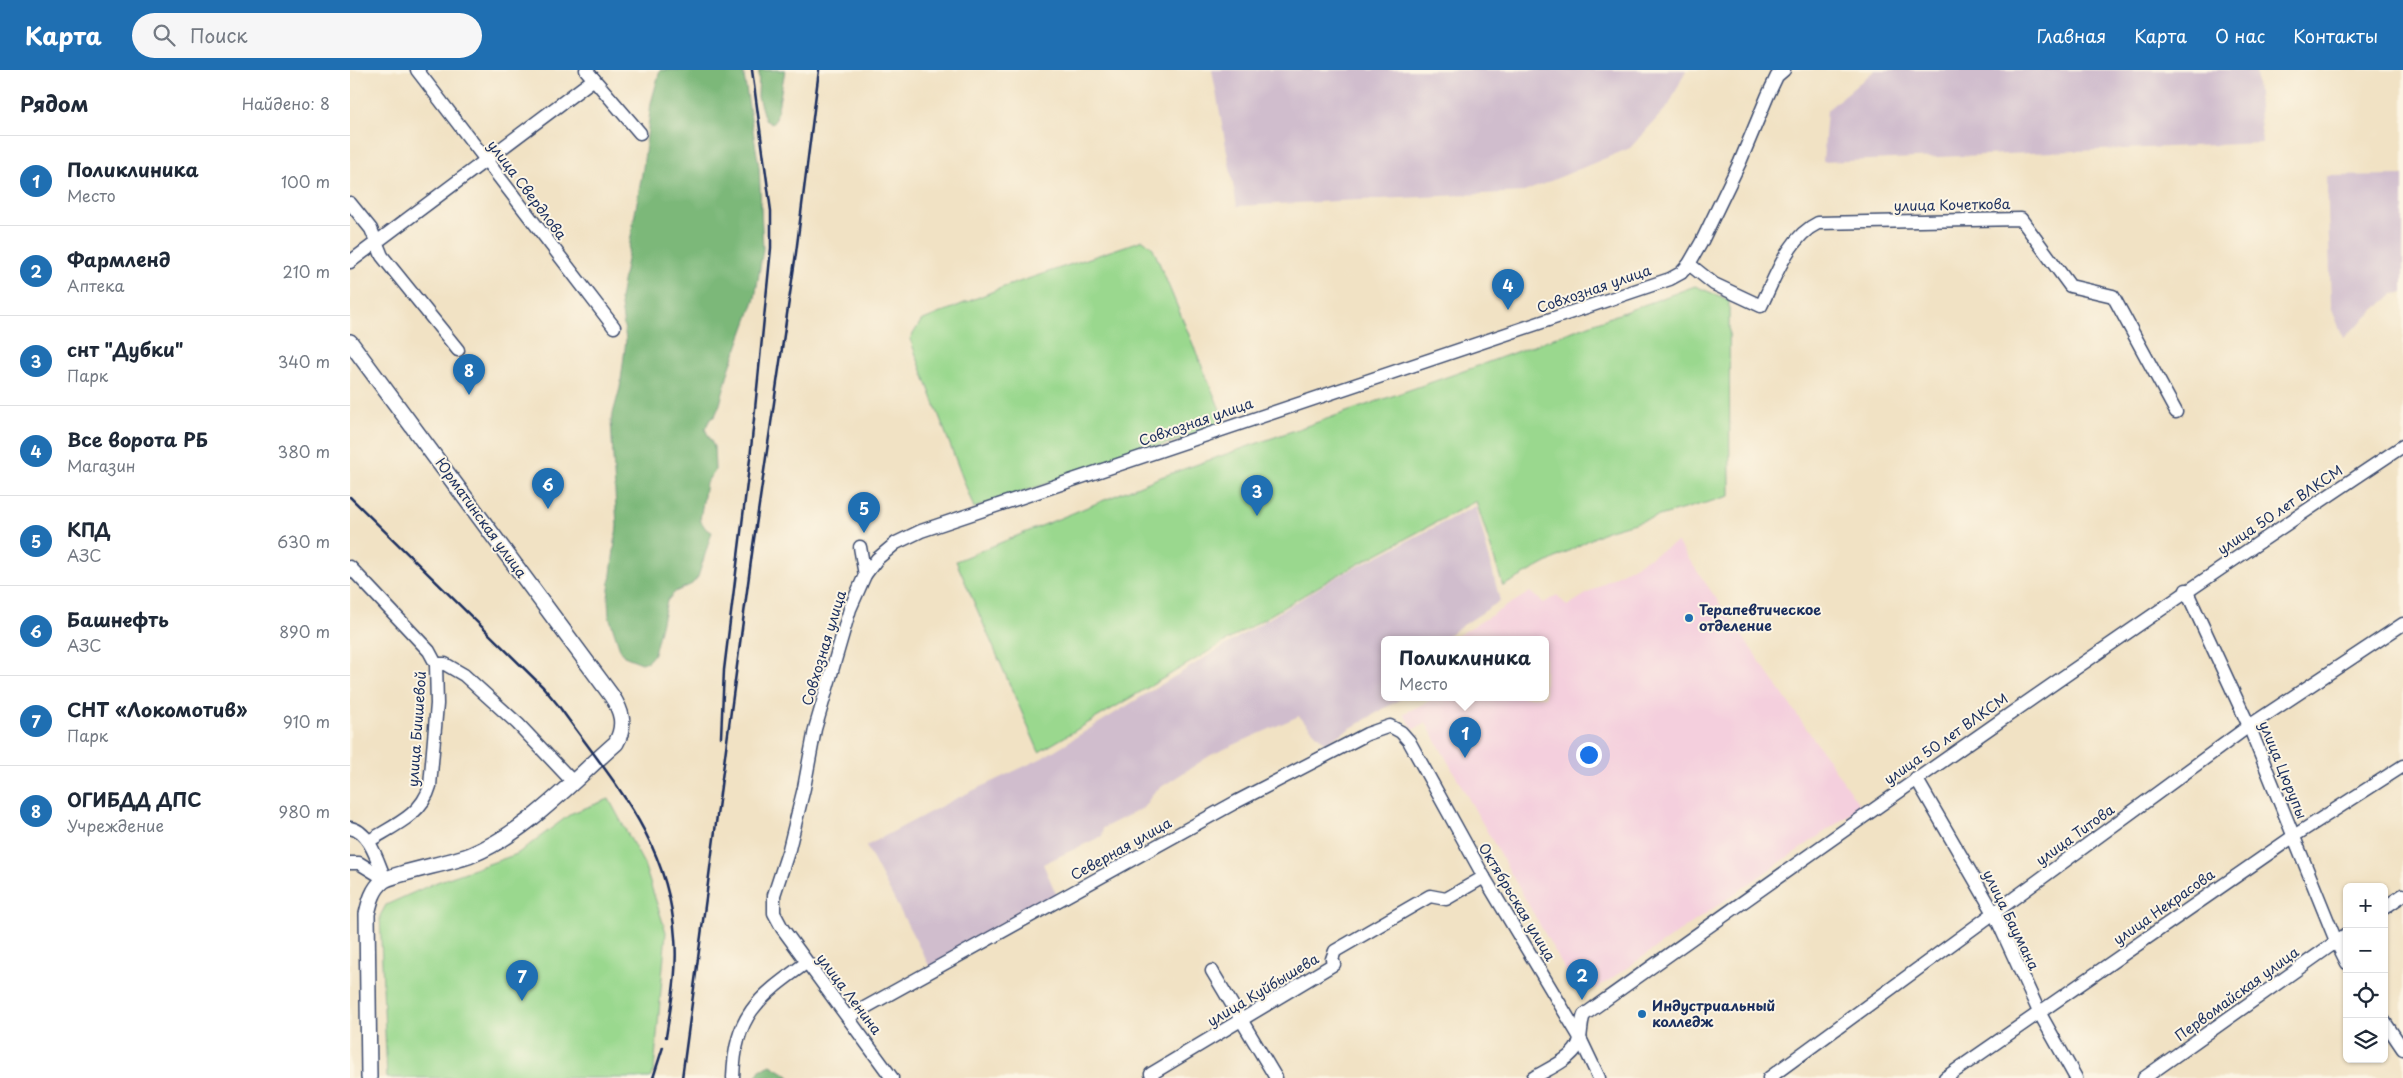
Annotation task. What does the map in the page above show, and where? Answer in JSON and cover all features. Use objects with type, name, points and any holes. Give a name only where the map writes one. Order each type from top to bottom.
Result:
[{"type":"main road","name":"Юрматинская улица","points":[[350,342],[611,695],[622,715],[623,726],[616,743],[526,822],[502,840],[471,856],[385,879]]},
{"type":"main road","points":[[369,1078],[367,914],[375,889],[385,879]]},
{"type":"street","name":"улица Свердлова","points":[[417,70],[614,327]]},
{"type":"street","name":"Совхозная улица","points":[[782,928],[774,913],[776,888],[789,850],[815,729],[839,640],[865,575],[887,550],[921,531],[1661,283],[1681,273],[1689,264],[1740,162],[1777,76],[1784,70]]},
{"type":"street","points":[[350,262],[485,160],[590,75],[640,133]]},
{"type":"street","points":[[350,203],[371,229],[382,256],[458,350]]},
{"type":"street","name":"улица Кочеткова","points":[[1689,264],[1714,284],[1761,306],[1788,254],[1801,234],[1818,223],[2021,219],[2070,286],[2113,296],[2176,412]]},
{"type":"street","name":"улица 50 лет ВЛКСМ","points":[[1533,1078],[1573,1052],[1578,1045],[1584,1014],[1916,778],[2186,590],[2403,446]]},
{"type":"street","points":[[860,546],[865,575]]},
{"type":"street","name":"улица Биишевой","points":[[350,567],[428,651],[436,664],[437,704],[430,786],[427,797],[414,813],[369,841]]},
{"type":"street","name":"улица Цюрупы","points":[[2186,590],[2249,726],[2343,955]]},
{"type":"street","name":"улица Титова","points":[[1769,1078],[2249,726],[2403,624]]},
{"type":"street","points":[[436,664],[446,664],[464,675],[518,724],[572,781]]},
{"type":"street","name":"Северная улица","points":[[848,1017],[1236,802],[1366,734],[1390,726],[1401,732],[1409,741]]},
{"type":"street","name":"Октябрьская улица","points":[[1409,741],[1484,878],[1580,1036],[1599,1078]]},
{"type":"street","name":"улица Некрасова","points":[[1945,1078],[2294,836],[2403,766]]},
{"type":"street","name":"улица Баумана","points":[[1916,778],[1994,913],[2039,1012],[2076,1078]]},
{"type":"street","points":[[350,828],[356,829],[369,841],[385,879]]},
{"type":"street","points":[[350,863],[358,863],[385,879]]},
{"type":"street","name":"улица Куйбышева","points":[[1151,1074],[1334,964],[1332,959],[1335,951],[1430,896],[1446,899],[1484,878]]},
{"type":"street","points":[[2388,905],[2403,894]]},
{"type":"street","name":"улица Ленина","points":[[782,928],[892,1078]]},
{"type":"street","name":"Первомайская улица","points":[[2144,1078],[2343,937]]},
{"type":"street","points":[[732,1078],[733,1061],[741,1026],[751,1010],[764,994],[806,963]]},
{"type":"street","points":[[1212,971],[1276,1078]]},
{"type":"street","points":[[2388,1027],[2403,1049]]},
{"type":"shaded area","points":[[1212,70],[1686,70],[1669,105],[1630,148],[1524,192],[1237,206]]},
{"type":"shaded area","points":[[1875,70],[2256,70],[2262,143],[1823,162],[1827,110]]},
{"type":"shaded area","points":[[2403,175],[2403,293],[2393,294],[2343,338],[2331,306],[2327,176]]},
{"type":"shaded area","points":[[1476,506],[1500,601],[1447,636],[1381,636],[1381,701],[1397,701],[1325,743],[1299,716],[1211,755],[1155,791],[1143,808],[1103,828],[1102,836],[1043,864],[1058,898],[931,969],[866,846],[953,800],[1042,758],[1335,578]]},
{"type":"shaded area","points":[[1677,542],[1861,807],[1596,989],[1590,980],[1576,989],[1426,723],[1414,729],[1403,714],[1429,701],[1549,701],[1549,636],[1457,636],[1530,592],[1544,603],[1557,595],[1567,606]]},
{"type":"green space","points":[[660,70],[743,70],[759,167],[763,249],[755,298],[729,370],[720,404],[715,416],[710,419],[705,429],[714,447],[715,470],[706,483],[700,520],[706,529],[712,532],[698,577],[692,584],[675,592],[667,601],[654,654],[648,661],[642,663],[624,656],[621,652],[609,616],[608,598],[617,526],[611,421],[620,388],[626,340],[620,299],[643,168],[651,103]]},
{"type":"green space","points":[[759,70],[785,70],[776,119],[772,124],[765,120],[758,97]]},
{"type":"green space","points":[[1143,240],[1153,248],[1226,424],[974,508],[910,339],[921,321],[1001,288]]},
{"type":"green space","points":[[1695,286],[1729,300],[1730,496],[1606,531],[1503,586],[1476,501],[1336,576],[1039,752],[956,561],[1158,478],[1475,367]]},
{"type":"green space","points":[[609,799],[644,864],[666,932],[654,1070],[650,1078],[387,1078],[380,916],[386,905],[437,882],[517,854],[572,813]]},
{"type":"green space","points":[[771,1065],[790,1078],[755,1078],[760,1070]]},
{"type":"railway","points":[[721,737],[724,670],[750,459],[771,248],[771,211],[752,70]]},
{"type":"railway","points":[[682,1078],[753,546],[796,253],[819,70]]},
{"type":"railway","points":[[350,497],[543,687],[617,786],[634,813],[650,841],[662,871],[670,903],[676,963],[666,1037]]},
{"type":"railway","points":[[653,1078],[663,1047]]},
{"type":"place","name":"Все ворота РБ","points":[[1508,310]]},
{"type":"place","name":"ОГИБДД ДПС","points":[[469,395]]},
{"type":"place","name":"Башнефть","points":[[548,509]]},
{"type":"place","name":"снт \"Дубки\"","points":[[1257,516]]},
{"type":"place","name":"КПД","points":[[864,533]]},
{"type":"place","name":"Терапевтическое отделение","points":[[1689,618]]},
{"type":"place","name":"Поликлиника","points":[[1465,758]]},
{"type":"place","name":"Фармленд","points":[[1582,1000]]},
{"type":"place","name":"СНТ «Локомотив»","points":[[522,1001]]},
{"type":"place","name":"Индустриальный колледж","points":[[1642,1014]]}]
